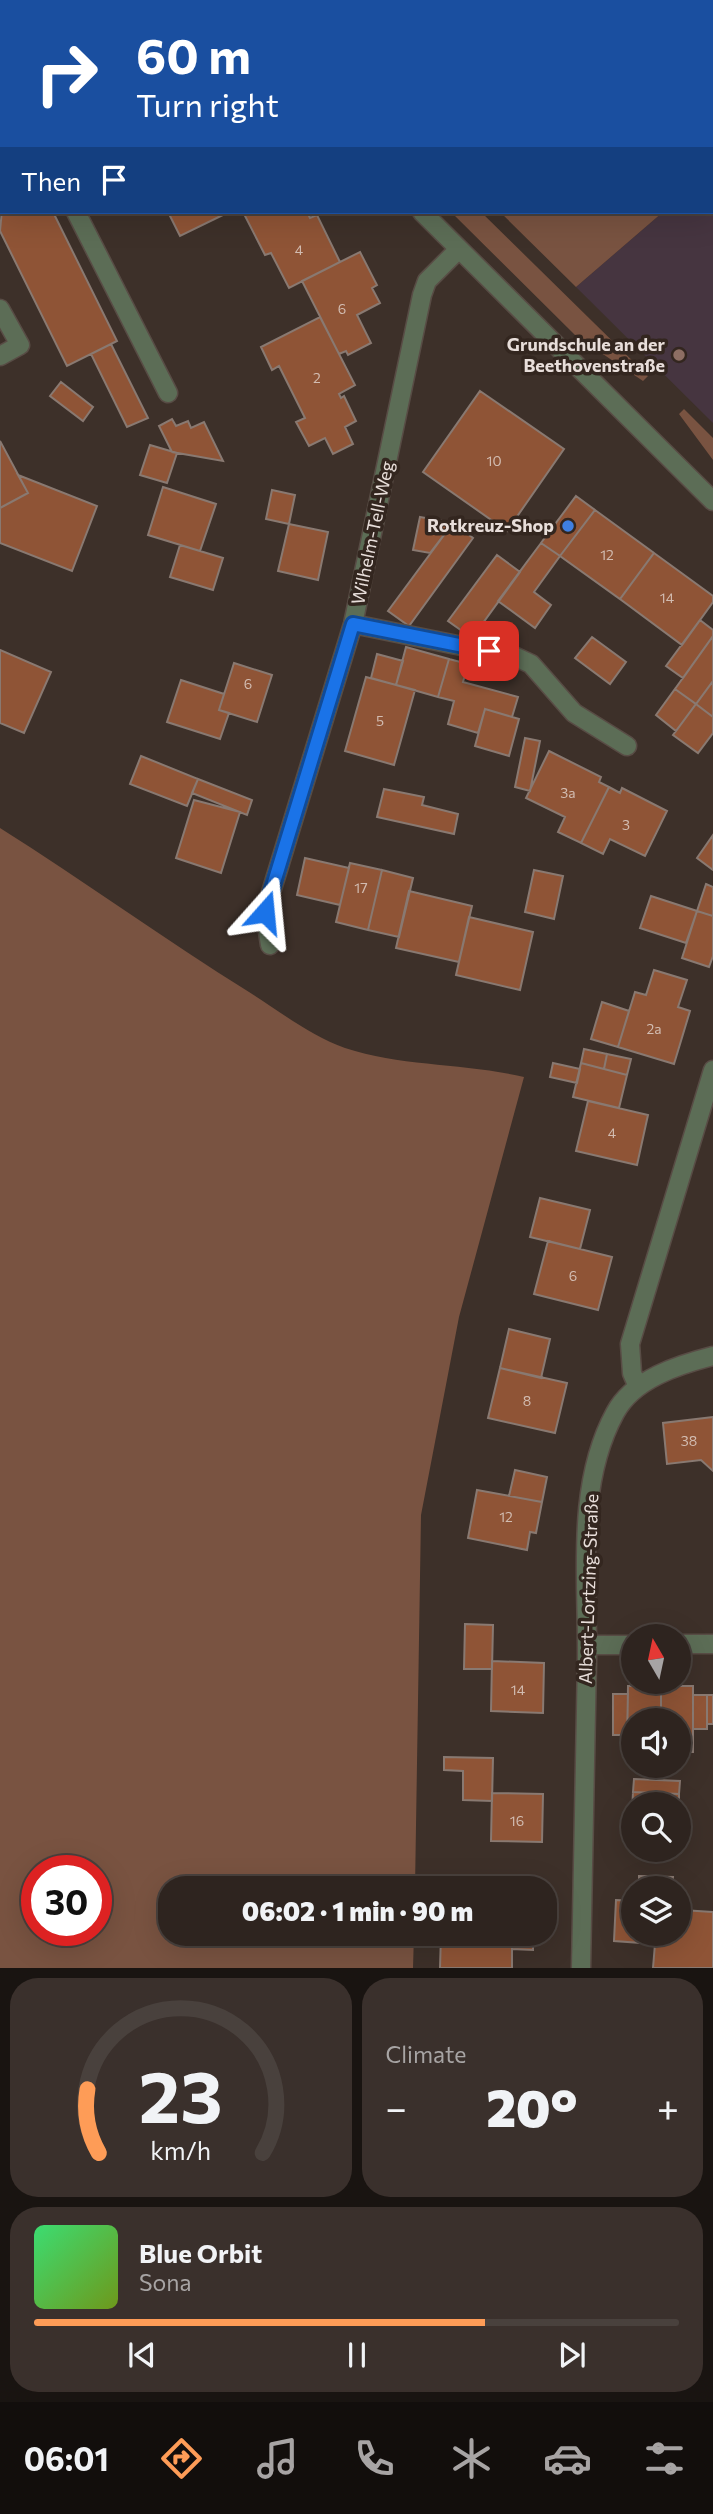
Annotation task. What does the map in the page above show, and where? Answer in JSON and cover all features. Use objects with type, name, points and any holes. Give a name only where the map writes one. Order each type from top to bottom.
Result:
[{"type":"street","points":[[77,214],[168,393]]},
{"type":"street","points":[[424,214],[713,501]]},
{"type":"street","name":"Wilhelm-Tell-Weg","points":[[270,945],[265,912],[353,624],[422,295],[427,281],[459,250]]},
{"type":"street","points":[[0,309],[20,345],[0,356]]},
{"type":"street","points":[[353,624],[516,657],[531,664],[574,713],[627,746]]},
{"type":"street","points":[[638,1387],[632,1373],[630,1344],[713,1070]]},
{"type":"street","name":"Albert-Lortzing-Straße","points":[[581,1968],[588,1524],[601,1443],[616,1410],[638,1387],[665,1370],[713,1356]]},
{"type":"street","points":[[691,1644],[713,1644]]},
{"type":"street","points":[[587,1645],[621,1645]]},
{"type":"shaded area","points":[[453,214],[483,214],[648,376],[643,381],[576,336]]},
{"type":"shaded area","points":[[502,214],[661,214],[576,287]]},
{"type":"shaded area","name":"Grundschule an der Beethovenstraße","points":[[661,214],[713,214],[713,423],[576,287]]},
{"type":"shaded area","points":[[684,409],[713,438],[713,460],[679,414]]},
{"type":"shaded area","points":[[0,828],[295,1023],[332,1043],[389,1059],[524,1077],[459,1317],[421,1515],[415,1876],[158,1876],[158,1946],[414,1946],[413,1968],[0,1968]]},
{"type":"building","points":[[2,214],[54,214],[117,341],[67,366],[0,231]]},
{"type":"building","points":[[169,214],[225,214],[180,236]]},
{"type":"building","points":[[244,214],[308,214],[310,218],[317,215],[340,262],[289,288],[271,253],[265,255]]},
{"type":"building","points":[[360,252],[377,285],[372,288],[380,303],[357,315],[371,343],[348,355],[346,351],[339,354],[302,281]]},
{"type":"building","points":[[320,317],[355,385],[339,394],[341,398],[344,396],[356,421],[345,427],[353,444],[333,454],[325,438],[309,446],[296,422],[305,418],[279,366],[272,370],[261,347]]},
{"type":"building","points":[[111,344],[148,418],[127,427],[91,354]]},
{"type":"building","points":[[61,382],[93,407],[83,421],[50,396]]},
{"type":"building","points":[[480,391],[564,449],[507,531],[423,472]]},
{"type":"building","points":[[172,419],[176,426],[188,421],[191,428],[204,422],[223,461],[172,452],[159,426]]},
{"type":"building","points":[[0,441],[28,493],[0,508]]},
{"type":"building","points":[[150,445],[177,453],[167,483],[140,475]]},
{"type":"building","points":[[18,475],[97,506],[72,571],[0,543],[0,508],[28,493]]},
{"type":"building","points":[[163,487],[216,504],[200,551],[148,535]]},
{"type":"building","points":[[272,490],[295,495],[289,524],[266,519]]},
{"type":"building","name":"Rotkreuz-Shop","points":[[576,496],[595,510],[560,556],[541,543]]},
{"type":"building","points":[[595,510],[654,553],[620,599],[560,556]]},
{"type":"building","points":[[420,517],[453,523],[430,553],[413,550]]},
{"type":"building","points":[[453,523],[473,538],[409,626],[388,611]]},
{"type":"building","points":[[289,524],[328,532],[318,580],[278,571]]},
{"type":"building","points":[[541,543],[560,556],[534,592],[551,605],[535,628],[498,601]]},
{"type":"building","points":[[180,545],[223,558],[213,590],[170,577]]},
{"type":"building","points":[[654,553],[713,596],[713,602],[682,645],[620,599]]},
{"type":"building","points":[[497,555],[520,572],[472,638],[448,621]]},
{"type":"building","points":[[700,620],[713,630],[713,636],[683,678],[666,666]]},
{"type":"building","points":[[713,636],[713,681],[696,704],[675,689]]},
{"type":"building","points":[[592,637],[626,662],[610,684],[575,658]]},
{"type":"building","points":[[406,647],[449,659],[438,697],[396,685]]},
{"type":"building","points":[[0,650],[51,672],[24,733],[0,723]]},
{"type":"building","points":[[377,654],[403,661],[396,685],[371,678]]},
{"type":"building","points":[[449,659],[468,664],[463,682],[518,697],[512,717],[485,709],[478,733],[448,724],[454,701],[438,697]]},
{"type":"building","points":[[234,663],[272,675],[257,722],[219,710]]},
{"type":"building","points":[[366,677],[415,690],[394,765],[345,751]]},
{"type":"building","points":[[181,680],[224,694],[219,710],[229,713],[220,739],[167,722]]},
{"type":"building","points":[[713,681],[713,717],[696,704]]},
{"type":"building","points":[[675,689],[696,704],[676,731],[656,715]]},
{"type":"building","points":[[696,704],[713,717],[713,733],[698,753],[673,735]]},
{"type":"building","points":[[485,709],[519,719],[509,756],[475,746]]},
{"type":"building","points":[[525,738],[540,741],[530,791],[515,787]]},
{"type":"building","points":[[549,751],[601,777],[599,782],[609,787],[581,843],[558,832],[565,817],[526,798]]},
{"type":"building","points":[[141,756],[198,779],[187,806],[130,784]]},
{"type":"building","points":[[198,779],[252,800],[247,815],[192,793]]},
{"type":"building","points":[[609,787],[620,793],[622,788],[667,811],[645,856],[610,839],[603,854],[581,843]]},
{"type":"building","points":[[384,789],[424,797],[422,805],[458,814],[454,834],[377,817]]},
{"type":"building","points":[[194,800],[240,812],[221,873],[176,858]]},
{"type":"building","points":[[713,835],[713,870],[697,858]]},
{"type":"building","points":[[305,858],[349,868],[340,905],[297,895]]},
{"type":"building","points":[[350,863],[382,870],[368,930],[336,922]]},
{"type":"building","points":[[382,870],[413,878],[399,937],[368,930]]},
{"type":"building","points":[[534,870],[563,876],[554,919],[525,912]]},
{"type":"building","points":[[706,884],[713,887],[713,916],[697,911]]},
{"type":"building","points":[[409,891],[472,906],[459,962],[396,948]]},
{"type":"building","points":[[651,896],[697,911],[686,943],[640,928]]},
{"type":"building","points":[[697,911],[713,916],[713,956],[709,967],[682,958]]},
{"type":"building","points":[[469,917],[533,932],[520,990],[456,975]]},
{"type":"building","points":[[654,970],[687,980],[678,1007],[690,1011],[674,1064],[618,1047],[635,992],[646,995]]},
{"type":"building","points":[[602,1002],[629,1011],[618,1047],[591,1039]]},
{"type":"building","points":[[584,1049],[607,1054],[604,1069],[581,1063]]},
{"type":"building","points":[[607,1054],[631,1059],[627,1075],[604,1069]]},
{"type":"building","points":[[553,1063],[580,1069],[577,1083],[550,1077]]},
{"type":"building","points":[[581,1063],[627,1075],[619,1108],[573,1097]]},
{"type":"building","points":[[588,1101],[648,1115],[637,1165],[576,1151]]},
{"type":"building","points":[[540,1198],[590,1210],[580,1249],[530,1237]]},
{"type":"building","points":[[548,1241],[612,1257],[598,1310],[534,1294]]},
{"type":"building","points":[[509,1329],[550,1339],[541,1378],[500,1368]]},
{"type":"building","points":[[500,1368],[567,1383],[555,1433],[488,1418]]},
{"type":"building","points":[[713,1417],[713,1471],[701,1460],[667,1464],[663,1423]]},
{"type":"building","points":[[515,1470],[547,1477],[542,1502],[509,1496]]},
{"type":"building","points":[[477,1490],[542,1502],[536,1533],[530,1532],[527,1550],[468,1538]]},
{"type":"building","points":[[465,1624],[493,1625],[492,1669],[464,1669]]},
{"type":"building","points":[[492,1661],[544,1663],[543,1713],[491,1711]]},
{"type":"building","points":[[693,1686],[693,1752],[691,1708],[661,1708],[661,1694],[691,1694]]},
{"type":"building","points":[[613,1694],[628,1694],[628,1708],[621,1708],[621,1735],[613,1735]]},
{"type":"building","points":[[628,1694],[661,1694],[661,1708],[628,1708]]},
{"type":"building","points":[[693,1695],[707,1695],[707,1729],[693,1729]]},
{"type":"building","points":[[707,1695],[713,1695],[713,1724],[707,1724]]},
{"type":"building","points":[[444,1757],[493,1758],[492,1801],[463,1800],[463,1771],[444,1770]]},
{"type":"building","points":[[634,1779],[680,1781],[679,1792],[633,1792]]},
{"type":"building","points":[[492,1793],[543,1794],[542,1842],[491,1841]]},
{"type":"building","points":[[616,1900],[621,1900],[621,1942],[614,1941]]},
{"type":"building","points":[[691,1911],[713,1912],[713,1968],[653,1968],[655,1946],[691,1946]]},
{"type":"building","points":[[441,1946],[512,1946],[512,1968],[440,1968]]},
{"type":"building","points":[[512,1946],[533,1946],[533,1950],[512,1949]]},
{"type":"place","name":"Grundschule an der Beethovenstraße","points":[[679,355]]},
{"type":"place","name":"Rotkreuz-Shop","points":[[568,526]]},
{"type":"route","points":[[265,912],[353,624],[489,651]]}]
